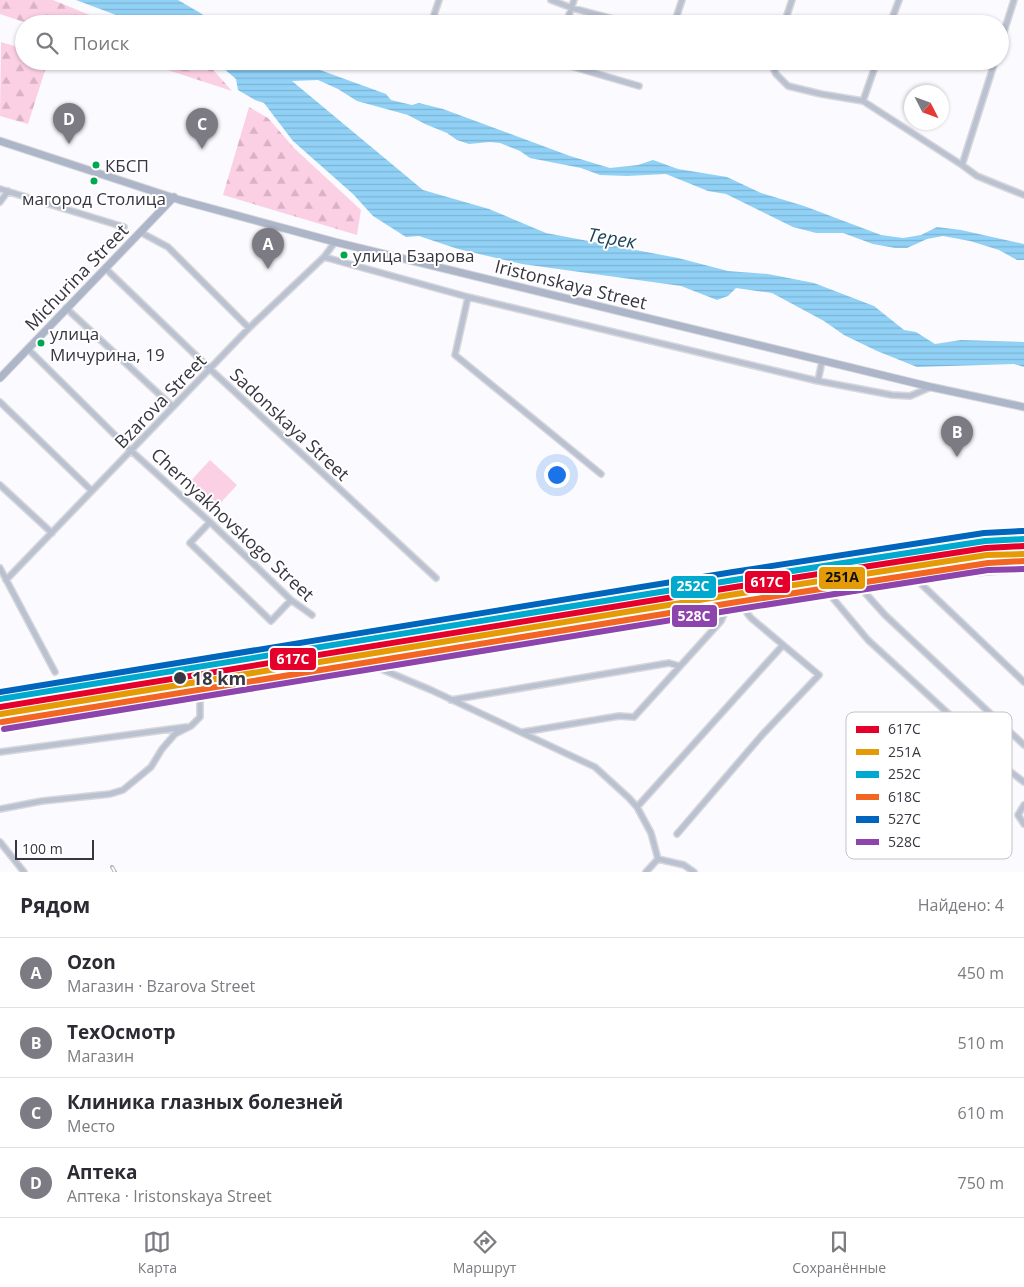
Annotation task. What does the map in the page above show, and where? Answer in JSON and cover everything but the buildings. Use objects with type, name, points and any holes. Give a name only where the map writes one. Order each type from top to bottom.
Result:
[{"type":"main road","name":"Iristonskaya Street","points":[[0,141],[174,198],[334,242],[822,361],[1024,407]]},
{"type":"main road","name":"Michurina Street","points":[[0,378],[174,198]]},
{"type":"street","points":[[434,15],[439,0]]},
{"type":"street","points":[[551,0],[599,15]]},
{"type":"street","points":[[569,15],[574,0]]},
{"type":"street","points":[[677,15],[682,0]]},
{"type":"street","points":[[787,15],[792,0]]},
{"type":"street","points":[[893,15],[899,0]]},
{"type":"street","points":[[1009,16],[1014,0]]},
{"type":"street","points":[[583,70],[639,86]]},
{"type":"street","points":[[774,70],[788,86],[863,101],[976,176],[1024,195]]},
{"type":"street","points":[[863,101],[874,70]]},
{"type":"street","points":[[962,165],[992,70]]},
{"type":"street","points":[[0,189],[124,227]]},
{"type":"street","points":[[0,202],[8,191]]},
{"type":"street","points":[[140,232],[168,247],[249,328]]},
{"type":"street","name":"Bzarova Street","points":[[6,580],[249,328],[324,257],[334,242]]},
{"type":"street","points":[[324,257],[468,297],[818,381],[892,395],[910,396],[931,387]]},
{"type":"street","name":"Sadonskaya Street","points":[[105,268],[210,369],[436,578]]},
{"type":"street","points":[[468,297],[454,355],[601,474]]},
{"type":"street","points":[[66,308],[173,407]]},
{"type":"street","name":"Chernyakhovskogo Street","points":[[28,349],[131,450],[292,600],[312,615]]},
{"type":"street","points":[[818,381],[822,361]]},
{"type":"street","points":[[0,402],[92,491]]},
{"type":"street","points":[[0,485],[52,533]]},
{"type":"street","points":[[210,522],[190,543],[271,621],[292,600]]},
{"type":"street","points":[[0,568],[55,672]]},
{"type":"street","points":[[369,664],[388,664],[525,642],[667,615],[708,604],[750,599],[759,593],[774,588],[820,583],[858,585],[918,581],[973,573],[1024,569]]},
{"type":"street","points":[[918,581],[1024,682]]},
{"type":"street","points":[[820,583],[868,640],[947,712]]},
{"type":"street","points":[[858,585],[885,615],[989,712]]},
{"type":"street","points":[[677,834],[762,735],[819,675],[752,618],[748,613],[750,599]]},
{"type":"street","points":[[522,732],[618,716],[634,717],[721,621],[730,601]]},
{"type":"street","points":[[637,807],[783,645]]},
{"type":"street","points":[[0,810],[42,801],[110,794],[123,790],[151,767],[162,749],[175,734],[191,726],[200,717],[200,684],[355,660],[369,664],[451,700],[595,767],[637,807],[651,834],[658,858]]},
{"type":"street","points":[[451,700],[670,663],[679,666]]},
{"type":"street","points":[[0,752],[191,726]]},
{"type":"street","points":[[1012,734],[1024,745]]},
{"type":"street","points":[[1012,773],[1024,782]]},
{"type":"street","points":[[1024,805],[1018,815],[1024,824]]},
{"type":"street","points":[[0,842],[24,872]]},
{"type":"street","points":[[646,872],[658,858]]},
{"type":"street","points":[[658,858],[684,865],[694,872]]},
{"type":"green space","points":[[0,0],[53,0],[90,15],[15,15],[15,19],[0,14]]},
{"type":"green space","points":[[1,42],[15,46],[15,70],[45,70],[28,124],[0,116]]},
{"type":"green space","points":[[168,70],[213,70],[232,91]]},
{"type":"green space","points":[[249,107],[268,118],[295,149],[361,210],[357,235],[223,195]]},
{"type":"green space","points":[[210,460],[237,485],[213,511],[186,486]]},
{"type":"water","points":[[76,0],[178,0],[203,15],[116,15]]},
{"type":"water","points":[[226,70],[320,70],[386,94],[391,100],[412,105],[419,103],[443,109],[570,156],[610,168],[638,165],[653,160],[678,169],[727,177],[761,193],[804,206],[881,235],[903,238],[921,235],[937,227],[961,230],[1024,244],[1024,260],[1017,260],[999,250],[970,241],[943,236],[927,239],[907,248],[895,248],[873,244],[843,233],[816,233],[793,227],[726,194],[708,191],[666,174],[600,175],[581,168],[530,158],[520,151],[500,143],[469,144],[457,140],[447,133],[408,115],[357,101],[338,89],[318,80],[292,81],[423,190],[489,209],[546,233],[678,258],[728,271],[768,274],[814,283],[874,306],[904,330],[916,332],[935,344],[961,340],[1024,342],[1024,367],[1014,364],[917,367],[844,335],[824,321],[772,293],[736,288],[728,296],[717,300],[681,286],[522,264],[458,249],[419,236],[406,237],[373,216],[353,194],[293,141],[264,103],[238,90],[236,79]]},
{"type":"railway","points":[[112,867],[115,872]]},
{"type":"transit line","name":"527С","points":[[0,692],[733,572],[984,533],[1023,531]]},
{"type":"transit line","name":"252С","points":[[0,699],[734,580],[985,541],[1024,539]]},
{"type":"transit line","name":"617C","points":[[0,707],[735,587],[986,548],[1024,546]]},
{"type":"transit line","name":"251А","points":[[1,714],[736,594],[987,555],[1024,554]]},
{"type":"transit line","name":"618С","points":[[2,722],[737,602],[988,563],[1024,561]]},
{"type":"transit line","name":"528С","points":[[4,729],[739,609],[988,570],[1024,569]]},
{"type":"place","name":"Аптека","points":[[69,144]]},
{"type":"place","name":"Клиника глазных болезней","points":[[202,149]]},
{"type":"place","name":"КБСП","points":[[96,165]]},
{"type":"place","name":"магород Столица","points":[[94,181]]},
{"type":"place","name":"улица Бзарова","points":[[344,255]]},
{"type":"place","name":"Ozon","points":[[268,269]]},
{"type":"place","name":"улица Мичурина, 19","points":[[41,343]]},
{"type":"place","name":"ТехОсмотр","points":[[957,457]]},
{"type":"place","name":"18 km","points":[[180,678]]},
{"type":"water label","name":"Терек","points":[[612,238]]}]
